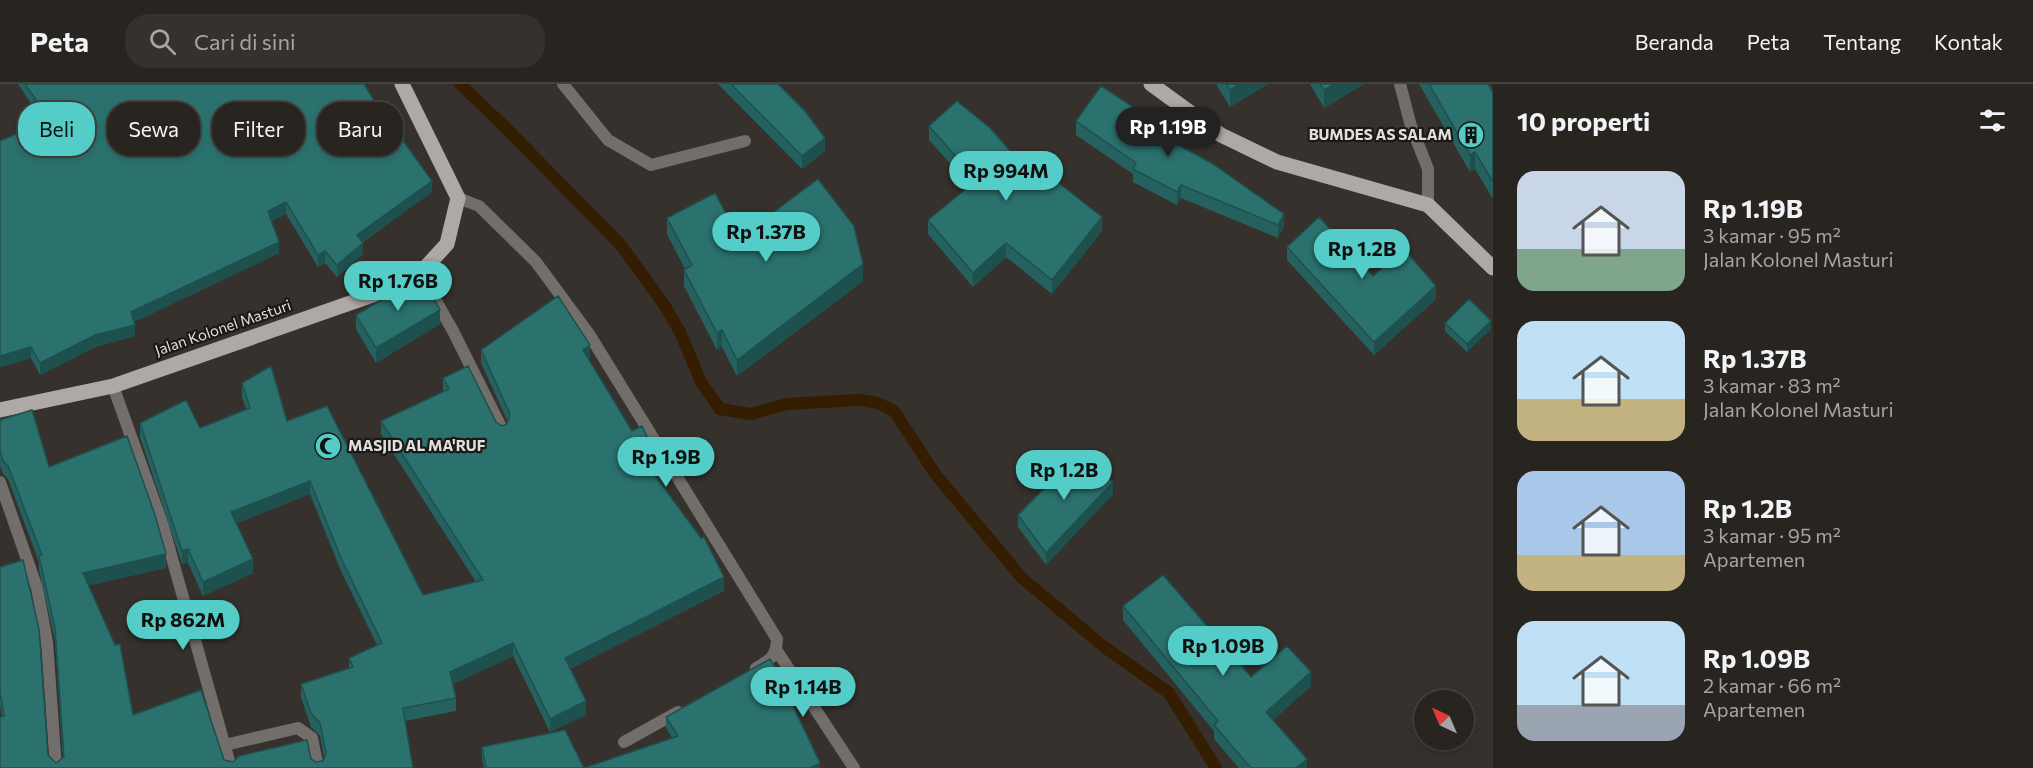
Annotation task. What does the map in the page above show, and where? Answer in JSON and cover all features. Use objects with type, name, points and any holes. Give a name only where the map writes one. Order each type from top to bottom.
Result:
[{"type":"main road","points":[[402,84],[458,198]]},
{"type":"main road","points":[[1151,84],[1221,135],[1277,162],[1428,205],[1493,268]]},
{"type":"main road","name":"Jalan Kolonel Masturi","points":[[0,410],[113,386],[413,281],[447,243],[458,198]]},
{"type":"street","points":[[563,84],[608,140],[651,165],[745,141]]},
{"type":"street","points":[[1400,84],[1411,126],[1428,169],[1428,205]]},
{"type":"street","points":[[458,198],[479,206],[536,262],[589,334],[777,639],[777,651],[854,768]]},
{"type":"street","points":[[420,273],[453,331],[503,431]]},
{"type":"street","points":[[113,386],[163,526],[231,768]]},
{"type":"street","points":[[0,482],[37,588],[47,642],[56,768]]},
{"type":"street","points":[[748,673],[768,662],[777,651]]},
{"type":"street","points":[[624,742],[686,708]]},
{"type":"street","points":[[225,745],[298,728],[312,738],[318,768]]},
{"type":"building","points":[[25,84],[364,84],[375,102],[317,102],[317,156],[403,156],[403,141],[432,181],[357,235],[363,243],[337,265],[325,251],[318,255],[286,202],[268,211],[279,242],[131,312],[135,325],[95,335],[40,363],[31,347],[0,356],[0,141],[18,133],[18,156],[95,156],[95,102],[38,102]]},
{"type":"building","points":[[731,84],[778,84],[805,111],[825,138],[802,156]]},
{"type":"building","points":[[1226,84],[1239,84],[1230,90]]},
{"type":"building","points":[[1320,84],[1335,84],[1324,90]]},
{"type":"building","name":"BUMDES AS SALAM","points":[[1429,84],[1488,84],[1493,93],[1493,182],[1475,152],[1470,155]]},
{"type":"building","points":[[1101,86],[1133,107],[1123,115],[1213,164],[1284,214],[1278,225],[1181,185],[1177,192],[1133,169],[1136,163],[1076,121]]},
{"type":"building","points":[[957,101],[990,128],[1030,174],[1036,165],[1102,217],[1052,280],[1006,243],[973,273],[928,220],[977,180],[929,126]]},
{"type":"building","points":[[818,179],[854,226],[863,264],[737,360],[722,330],[717,333],[684,270],[692,265],[667,218],[715,193],[739,238]]},
{"type":"building","points":[[1319,217],[1373,276],[1404,249],[1436,286],[1374,342],[1287,247]]},
{"type":"building","points":[[421,276],[440,310],[376,348],[356,315]]},
{"type":"building","points":[[558,296],[590,345],[583,350],[632,431],[642,426],[662,469],[653,473],[701,538],[704,537],[724,577],[565,658],[586,701],[550,719],[513,643],[450,672],[456,698],[403,708],[413,768],[0,768],[0,717],[4,716],[0,692],[0,567],[23,560],[39,629],[48,755],[56,763],[64,757],[55,628],[39,556],[42,555],[8,466],[3,461],[0,451],[0,420],[32,410],[49,467],[127,436],[166,554],[83,573],[115,645],[120,644],[133,715],[201,690],[224,760],[233,762],[239,756],[307,740],[311,759],[316,762],[323,761],[326,753],[320,723],[311,713],[301,684],[353,667],[349,658],[382,643],[341,558],[310,481],[231,512],[253,559],[203,582],[188,549],[182,551],[140,423],[186,400],[200,428],[250,408],[242,383],[271,366],[287,421],[327,406],[423,595],[483,580],[381,421],[449,389],[443,378],[468,366],[496,422],[502,426],[507,424],[510,414],[481,350]]},
{"type":"building","points":[[1469,299],[1491,321],[1467,344],[1445,323]]},
{"type":"building","points":[[1081,451],[1113,482],[1046,553],[1018,515]]},
{"type":"building","points":[[1163,575],[1251,677],[1287,646],[1311,672],[1266,712],[1307,759],[1296,768],[1251,768],[1214,725],[1218,721],[1123,606]]},
{"type":"building","points":[[770,659],[790,691],[787,693],[820,763],[810,768],[584,768],[678,736],[666,717]]},
{"type":"building","points":[[565,730],[584,768],[486,768],[482,747]]},
{"type":"waterway","points":[[460,84],[620,244],[663,303],[680,332],[701,382],[720,409],[751,414],[787,404],[859,400],[878,403],[894,411],[936,475],[1022,578],[1103,646],[1169,693],[1216,768]]},
{"type":"place","name":"BUMDES AS SALAM","points":[[1471,135]]},
{"type":"place","name":"MASJID AL MA'RUF","points":[[328,446]]}]
